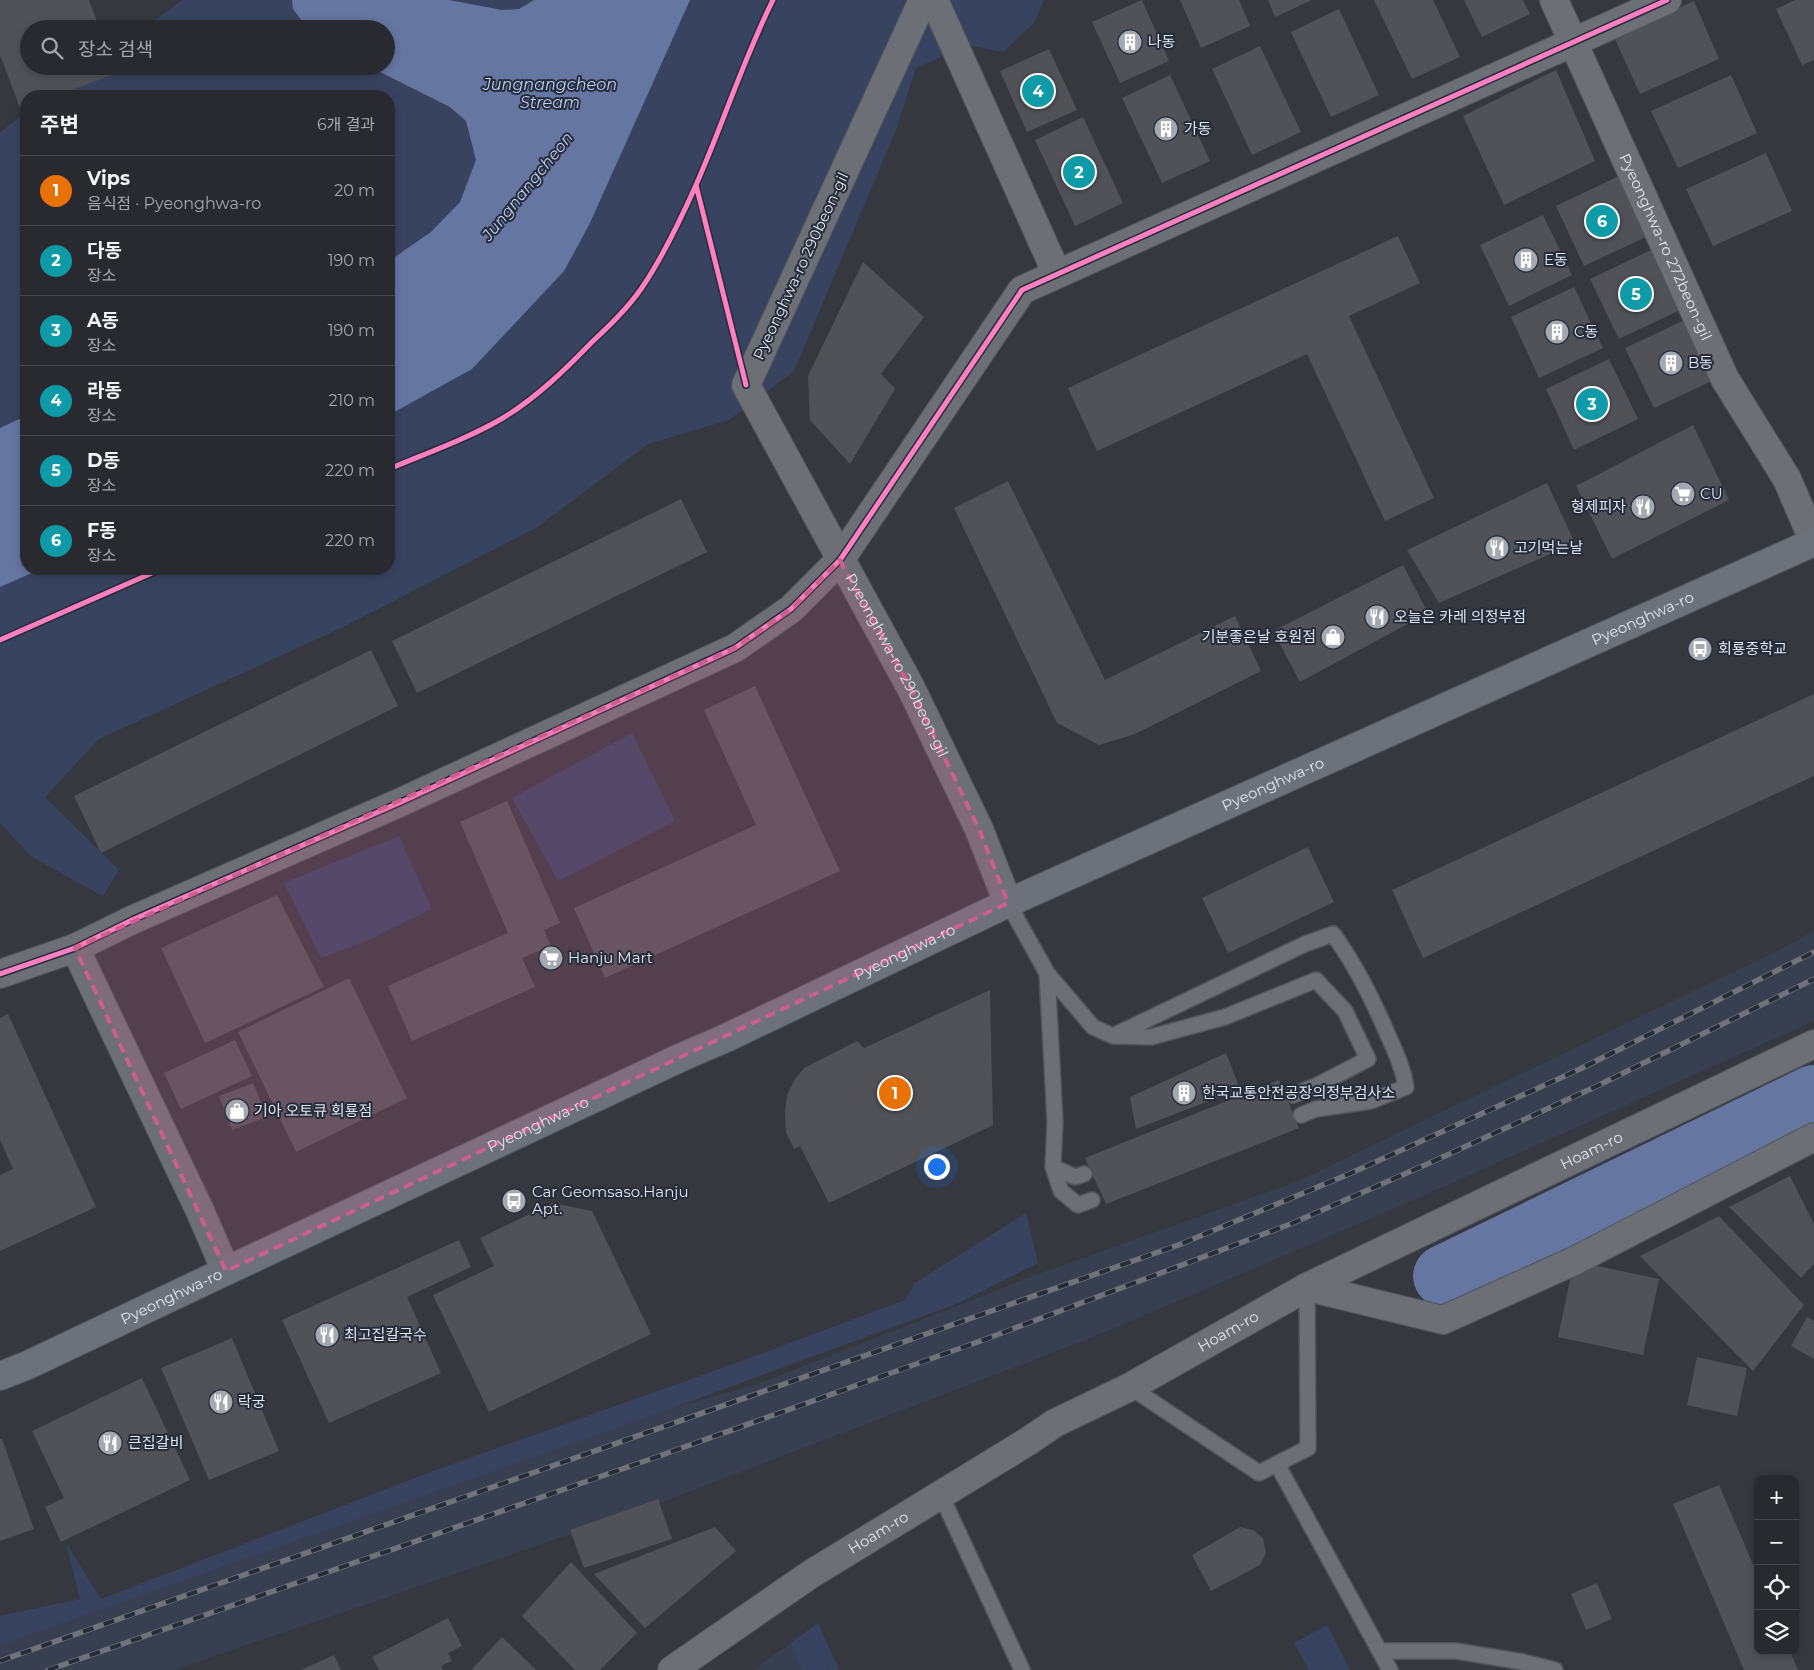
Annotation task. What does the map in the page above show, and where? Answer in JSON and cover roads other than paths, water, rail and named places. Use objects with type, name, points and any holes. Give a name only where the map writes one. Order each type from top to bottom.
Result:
[{"type":"main road","name":"Pyeonghwa-ro","points":[[0,1376],[28,1365],[1008,904],[1814,542]]},
{"type":"street","name":"Pyeonghwa-ro 290beon-gil","points":[[923,0],[746,385],[911,688],[979,829],[1008,904]]},
{"type":"street","points":[[934,0],[1057,274]]},
{"type":"street","name":"Pyeonghwa-ro 272beon-gil","points":[[1554,0],[1725,378],[1787,479],[1814,542]]},
{"type":"street","points":[[0,974],[75,948],[132,920],[401,802],[735,648],[791,609],[840,560],[1022,290],[1667,0]]},
{"type":"street","points":[[75,948],[196,1203],[226,1271]]},
{"type":"street","name":"Hoam-ro","points":[[672,1670],[811,1574],[1055,1423],[1130,1387],[1308,1287],[1814,1044]]},
{"type":"street","points":[[1308,1287],[1443,1320],[1574,1261],[1814,1137]]},
{"type":"lane","points":[[1008,904],[1047,973],[1093,1027],[1113,1036],[1150,1037],[1225,1017],[1316,980],[1345,1011],[1368,1059],[1316,1086],[1293,1095]]},
{"type":"lane","points":[[1113,1036],[1305,944],[1333,934],[1345,950],[1376,1007],[1404,1070],[1406,1087],[1371,1101],[1316,1109],[1300,1115]]},
{"type":"lane","points":[[1047,973],[1055,1121],[1053,1167],[1061,1191],[1078,1205],[1092,1200]]},
{"type":"lane","points":[[1053,1167],[1075,1177],[1084,1174]]},
{"type":"lane","points":[[1130,1387],[1260,1473],[1308,1448],[1308,1287]]},
{"type":"lane","points":[[1277,1464],[1390,1670]]},
{"type":"lane","points":[[941,1495],[1022,1670]]},
{"type":"lane","points":[[1380,1651],[1456,1651],[1523,1662],[1555,1670]]},
{"type":"water","name":"Jungnangcheon Stream","points":[[292,0],[449,0],[502,10],[519,9],[534,0],[690,0],[589,225],[564,271],[472,369],[395,412],[395,257],[431,232],[460,202],[476,160],[466,121],[450,107],[386,75],[395,75],[395,20],[301,20],[293,9]]},
{"type":"water","points":[[20,419],[20,575],[27,575],[0,587],[0,428]]},
{"type":"waterway","points":[[1444,1276],[1814,1096]]},
{"type":"railway","points":[[0,1661],[1181,1244],[1349,1174],[1580,1069],[1814,952]]},
{"type":"railway","points":[[48,1670],[662,1455],[986,1339],[1293,1223],[1597,1086],[1814,979]]},
{"type":"place","name":"나동","points":[[1130,42]]},
{"type":"place","name":"라동","points":[[1038,91]]},
{"type":"place","name":"가동","points":[[1166,129]]},
{"type":"place","name":"다동","points":[[1079,172]]},
{"type":"place","name":"F동","points":[[1602,221]]},
{"type":"place","name":"E동","points":[[1526,260]]},
{"type":"place","name":"D동","points":[[1636,294]]},
{"type":"place","name":"C동","points":[[1557,332]]},
{"type":"place","name":"B동","points":[[1671,363]]},
{"type":"place","name":"A동","points":[[1592,404]]},
{"type":"place","name":"CU","points":[[1683,494]]},
{"type":"place","name":"형제피자","points":[[1643,507]]},
{"type":"place","name":"고기먹는날","points":[[1497,548]]},
{"type":"place","name":"오늘은 카레 의정부점","points":[[1377,617]]},
{"type":"place","name":"기분좋은날 호원점","points":[[1333,637]]},
{"type":"place","name":"회룡중학교","points":[[1700,649]]},
{"type":"place","name":"Hanju Mart","points":[[551,958]]},
{"type":"place","name":"Vips","points":[[895,1093]]},
{"type":"place","name":"한국교통안전공장의정부검사소","points":[[1184,1093]]},
{"type":"place","name":"기아 오토큐 회룡점","points":[[237,1111]]},
{"type":"place","name":"Car Geomsaso.Hanju Apt.","points":[[514,1201]]},
{"type":"place","name":"최고집칼국수","points":[[327,1335]]},
{"type":"place","name":"락궁","points":[[221,1402]]},
{"type":"place","name":"큰집갈비","points":[[110,1443]]},
{"type":"water label","name":"Jungnangcheon","points":[[527,186]]}]
